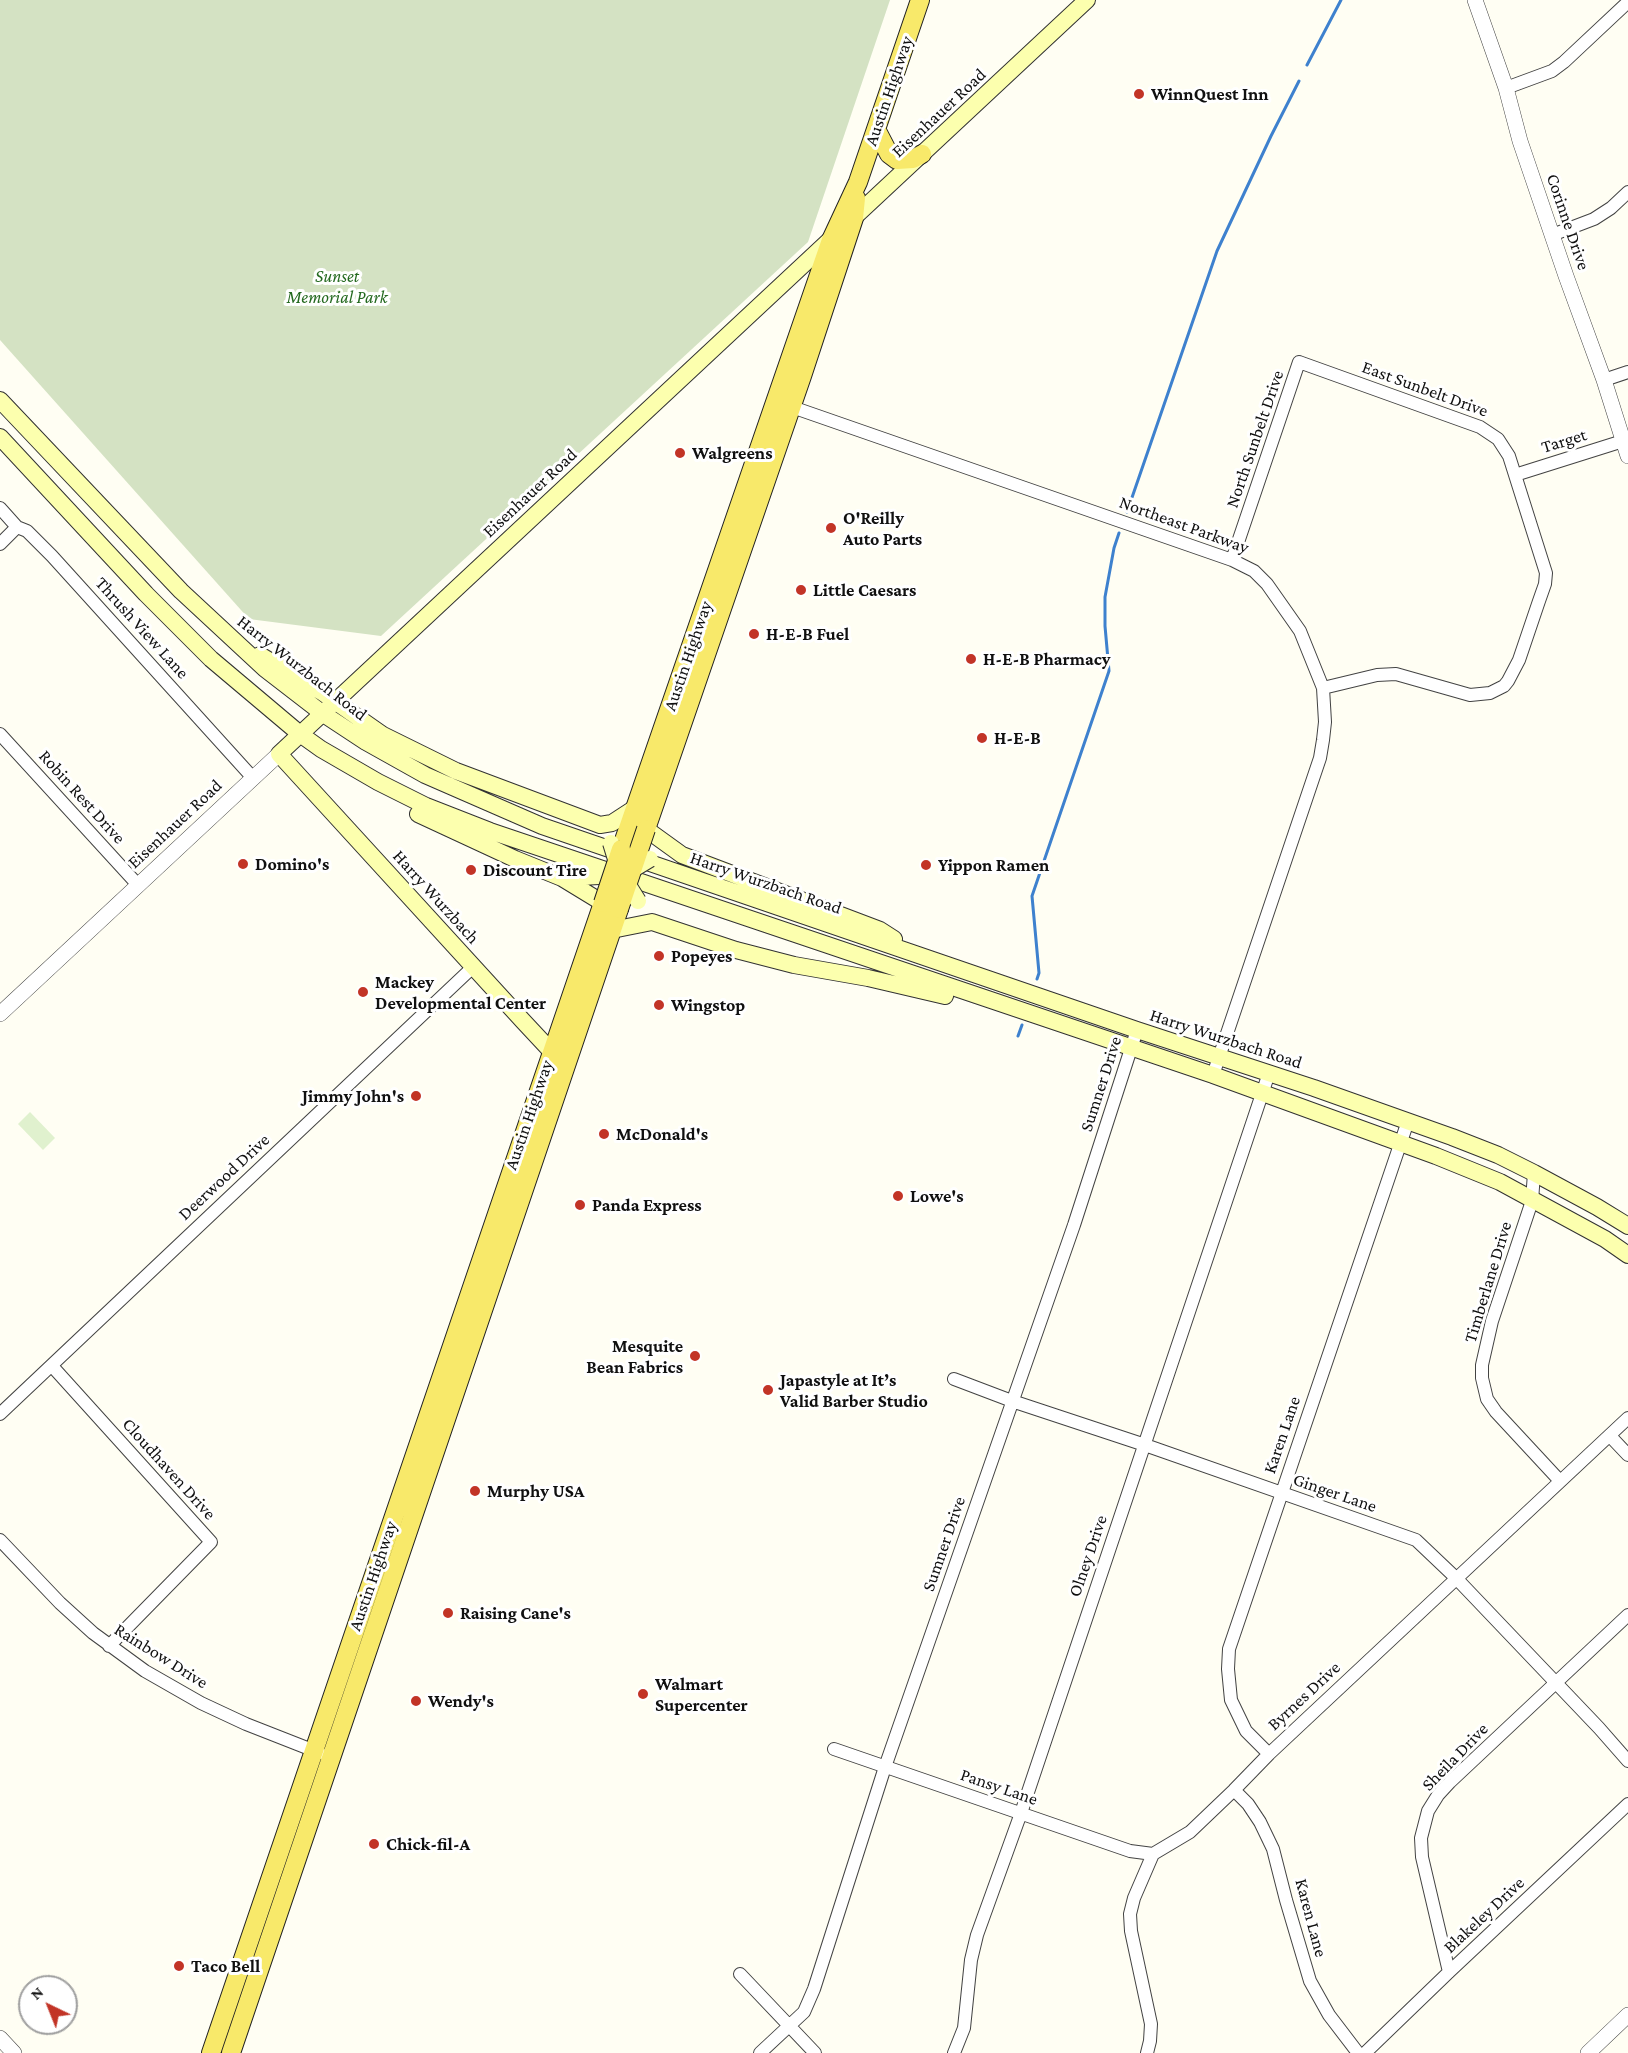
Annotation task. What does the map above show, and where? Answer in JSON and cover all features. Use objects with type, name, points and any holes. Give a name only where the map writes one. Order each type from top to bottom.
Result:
[{"type":"main road","name":"Austin Highway","points":[[672,719],[831,240],[858,182],[920,0]]},
{"type":"main road","name":"Eisenhauer Road","points":[[279,754],[1087,0]]},
{"type":"main road","points":[[876,129],[889,154],[897,160],[913,159],[922,154]]},
{"type":"main road","name":"Austin Highway","points":[[211,2053],[551,1051],[595,953],[612,930],[635,808],[672,719],[792,407],[855,218],[858,182]]},
{"type":"main road","name":"Harry Wurzbach Road","points":[[0,400],[181,591],[265,669],[322,713],[387,755],[425,775],[533,823],[1408,1121],[1498,1155],[1597,1207],[1628,1226]]},
{"type":"main road","points":[[0,437],[146,594],[211,659],[300,734],[378,783],[426,806],[490,831],[877,971],[988,1000],[1213,1075],[1402,1144],[1500,1182],[1605,1239],[1628,1255]]},
{"type":"main road","points":[[237,644],[270,659],[383,735],[508,791],[600,825],[612,823],[635,808]]},
{"type":"main road","name":"Austin Highway","points":[[231,2053],[567,1064],[595,953],[621,875],[646,829],[663,782],[661,771],[680,718],[677,712],[672,719]]},
{"type":"main road","name":"Harry Wurzbach","points":[[279,754],[551,1051],[567,1064]]},
{"type":"main road","points":[[378,783],[404,807],[515,859],[562,878],[621,875],[650,859],[682,855]]},
{"type":"main road","points":[[600,825],[611,843],[621,875],[652,922]]},
{"type":"main road","points":[[646,829],[682,855],[880,930],[920,956]]},
{"type":"main road","points":[[562,878],[621,875]]},
{"type":"main road","points":[[612,930],[652,922],[736,950],[794,965],[877,971],[914,966],[967,983],[978,976]]},
{"type":"street","name":"Corinne Drive","points":[[1475,0],[1506,88],[1520,141],[1626,449]]},
{"type":"street","points":[[1506,88],[1552,71],[1628,2]]},
{"type":"street","points":[[1552,235],[1594,219],[1611,208],[1628,192]]},
{"type":"street","name":"East Sunbelt Drive","points":[[1299,362],[1486,430],[1498,439],[1509,456],[1546,573],[1545,584],[1519,660],[1504,686],[1490,693],[1470,695],[1396,674],[1377,675],[1323,688]]},
{"type":"street","name":"North Sunbelt Drive","points":[[1232,560],[1299,362]]},
{"type":"street","points":[[1604,380],[1628,372]]},
{"type":"street","name":"Northeast Parkway","points":[[792,407],[1232,560],[1254,571],[1279,599],[1300,631],[1323,688],[1325,722],[1320,758],[1213,1075]]},
{"type":"street","name":"Target","points":[[1515,475],[1626,449]]},
{"type":"street","name":"Thrush View Lane","points":[[0,508],[17,527],[27,531],[52,556],[253,778]]},
{"type":"street","points":[[0,543],[17,527]]},
{"type":"street","name":"Robin Rest Drive","points":[[0,734],[138,885]]},
{"type":"street","name":"Eisenhauer Road","points":[[0,1014],[279,754]]},
{"type":"street","name":"Deerwood Drive","points":[[0,1414],[474,967]]},
{"type":"street","name":"Sumner Drive","points":[[760,2053],[804,2012],[811,1996],[885,1767],[1074,1225],[1137,1030]]},
{"type":"street","name":"Olney Drive","points":[[954,2053],[964,2028],[976,1935],[1021,1813],[1269,1073]]},
{"type":"street","name":"Karen Lane","points":[[1269,1754],[1246,1731],[1231,1700],[1228,1669],[1232,1639],[1408,1121]]},
{"type":"street","name":"Timberlane Drive","points":[[1534,1173],[1532,1201],[1492,1321],[1482,1365],[1482,1378],[1487,1399],[1496,1412],[1560,1482]]},
{"type":"street","name":"Cloudhaven Drive","points":[[52,1365],[211,1542],[109,1646]]},
{"type":"street","name":"Ginger Lane","points":[[954,1379],[1416,1540],[1456,1578],[1628,1761]]},
{"type":"street","name":"Byrnes Drive","points":[[1153,1854],[1190,1832],[1269,1754],[1628,1418]]},
{"type":"street","points":[[1610,1436],[1628,1455]]},
{"type":"street","name":"Rainbow Drive","points":[[0,1540],[60,1603],[109,1646],[146,1671],[201,1703],[246,1724],[332,1758]]},
{"type":"street","name":"Sheila Drive","points":[[1449,1972],[1422,1857],[1421,1838],[1428,1811],[1450,1782],[1628,1615]]},
{"type":"street","name":"Pansy Lane","points":[[834,1749],[1130,1851],[1153,1854]]},
{"type":"street","name":"Karen Lane","points":[[1234,1790],[1248,1804],[1274,1849],[1286,1900],[1310,1981],[1329,2015],[1358,2053]]},
{"type":"street","name":"Blakeley Drive","points":[[1365,2053],[1628,1804]]},
{"type":"street","points":[[1147,2053],[1151,2024],[1131,1931],[1130,1914],[1134,1898],[1153,1854]]},
{"type":"street","points":[[740,1974],[815,2053]]},
{"type":"street","points":[[1588,2053],[1628,2015]]},
{"type":"street","points":[[0,2038],[14,2053]]},
{"type":"green space","name":"Sunset Memorial Park","points":[[0,0],[890,0],[808,242],[381,636],[249,619],[0,340]]},
{"type":"green space","points":[[30,1112],[55,1138],[43,1150],[18,1124]]},
{"type":"waterway","points":[[1307,65],[1341,0]]},
{"type":"waterway","points":[[1127,512],[1217,251],[1299,81]]},
{"type":"waterway","points":[[1037,979],[1039,973],[1032,896],[1109,671],[1105,597],[1119,533]]},
{"type":"waterway","points":[[1018,1036],[1022,1025]]},
{"type":"place","name":"WinnQuest Inn","points":[[1139,94]]},
{"type":"place","name":"Walgreens","points":[[680,453]]},
{"type":"place","name":"O'Reilly Auto Parts","points":[[831,528]]},
{"type":"place","name":"Little Caesars","points":[[801,590]]},
{"type":"place","name":"H-E-B Fuel","points":[[754,634]]},
{"type":"place","name":"H-E-B Pharmacy","points":[[971,659]]},
{"type":"place","name":"H-E-B","points":[[982,738]]},
{"type":"place","name":"Domino's","points":[[243,864]]},
{"type":"place","name":"Yippon Ramen","points":[[926,865]]},
{"type":"place","name":"Discount Tire","points":[[471,870]]},
{"type":"place","name":"Popeyes","points":[[659,956]]},
{"type":"place","name":"Mackey Developmental Center","points":[[363,992]]},
{"type":"place","name":"Wingstop","points":[[659,1005]]},
{"type":"place","name":"Jimmy John's","points":[[416,1096]]},
{"type":"place","name":"McDonald's","points":[[604,1134]]},
{"type":"place","name":"Lowe's","points":[[898,1196]]},
{"type":"place","name":"Panda Express","points":[[580,1205]]},
{"type":"place","name":"Mesquite Bean Fabrics","points":[[695,1356]]},
{"type":"place","name":"Japastyle at It’s Valid Barber Studio","points":[[768,1390]]},
{"type":"place","name":"Murphy USA","points":[[475,1491]]},
{"type":"place","name":"Raising Cane's","points":[[448,1613]]},
{"type":"place","name":"Walmart Supercenter","points":[[643,1694]]},
{"type":"place","name":"Wendy's","points":[[416,1701]]},
{"type":"place","name":"Chick-fil-A","points":[[374,1844]]},
{"type":"place","name":"Taco Bell","points":[[179,1966]]}]
